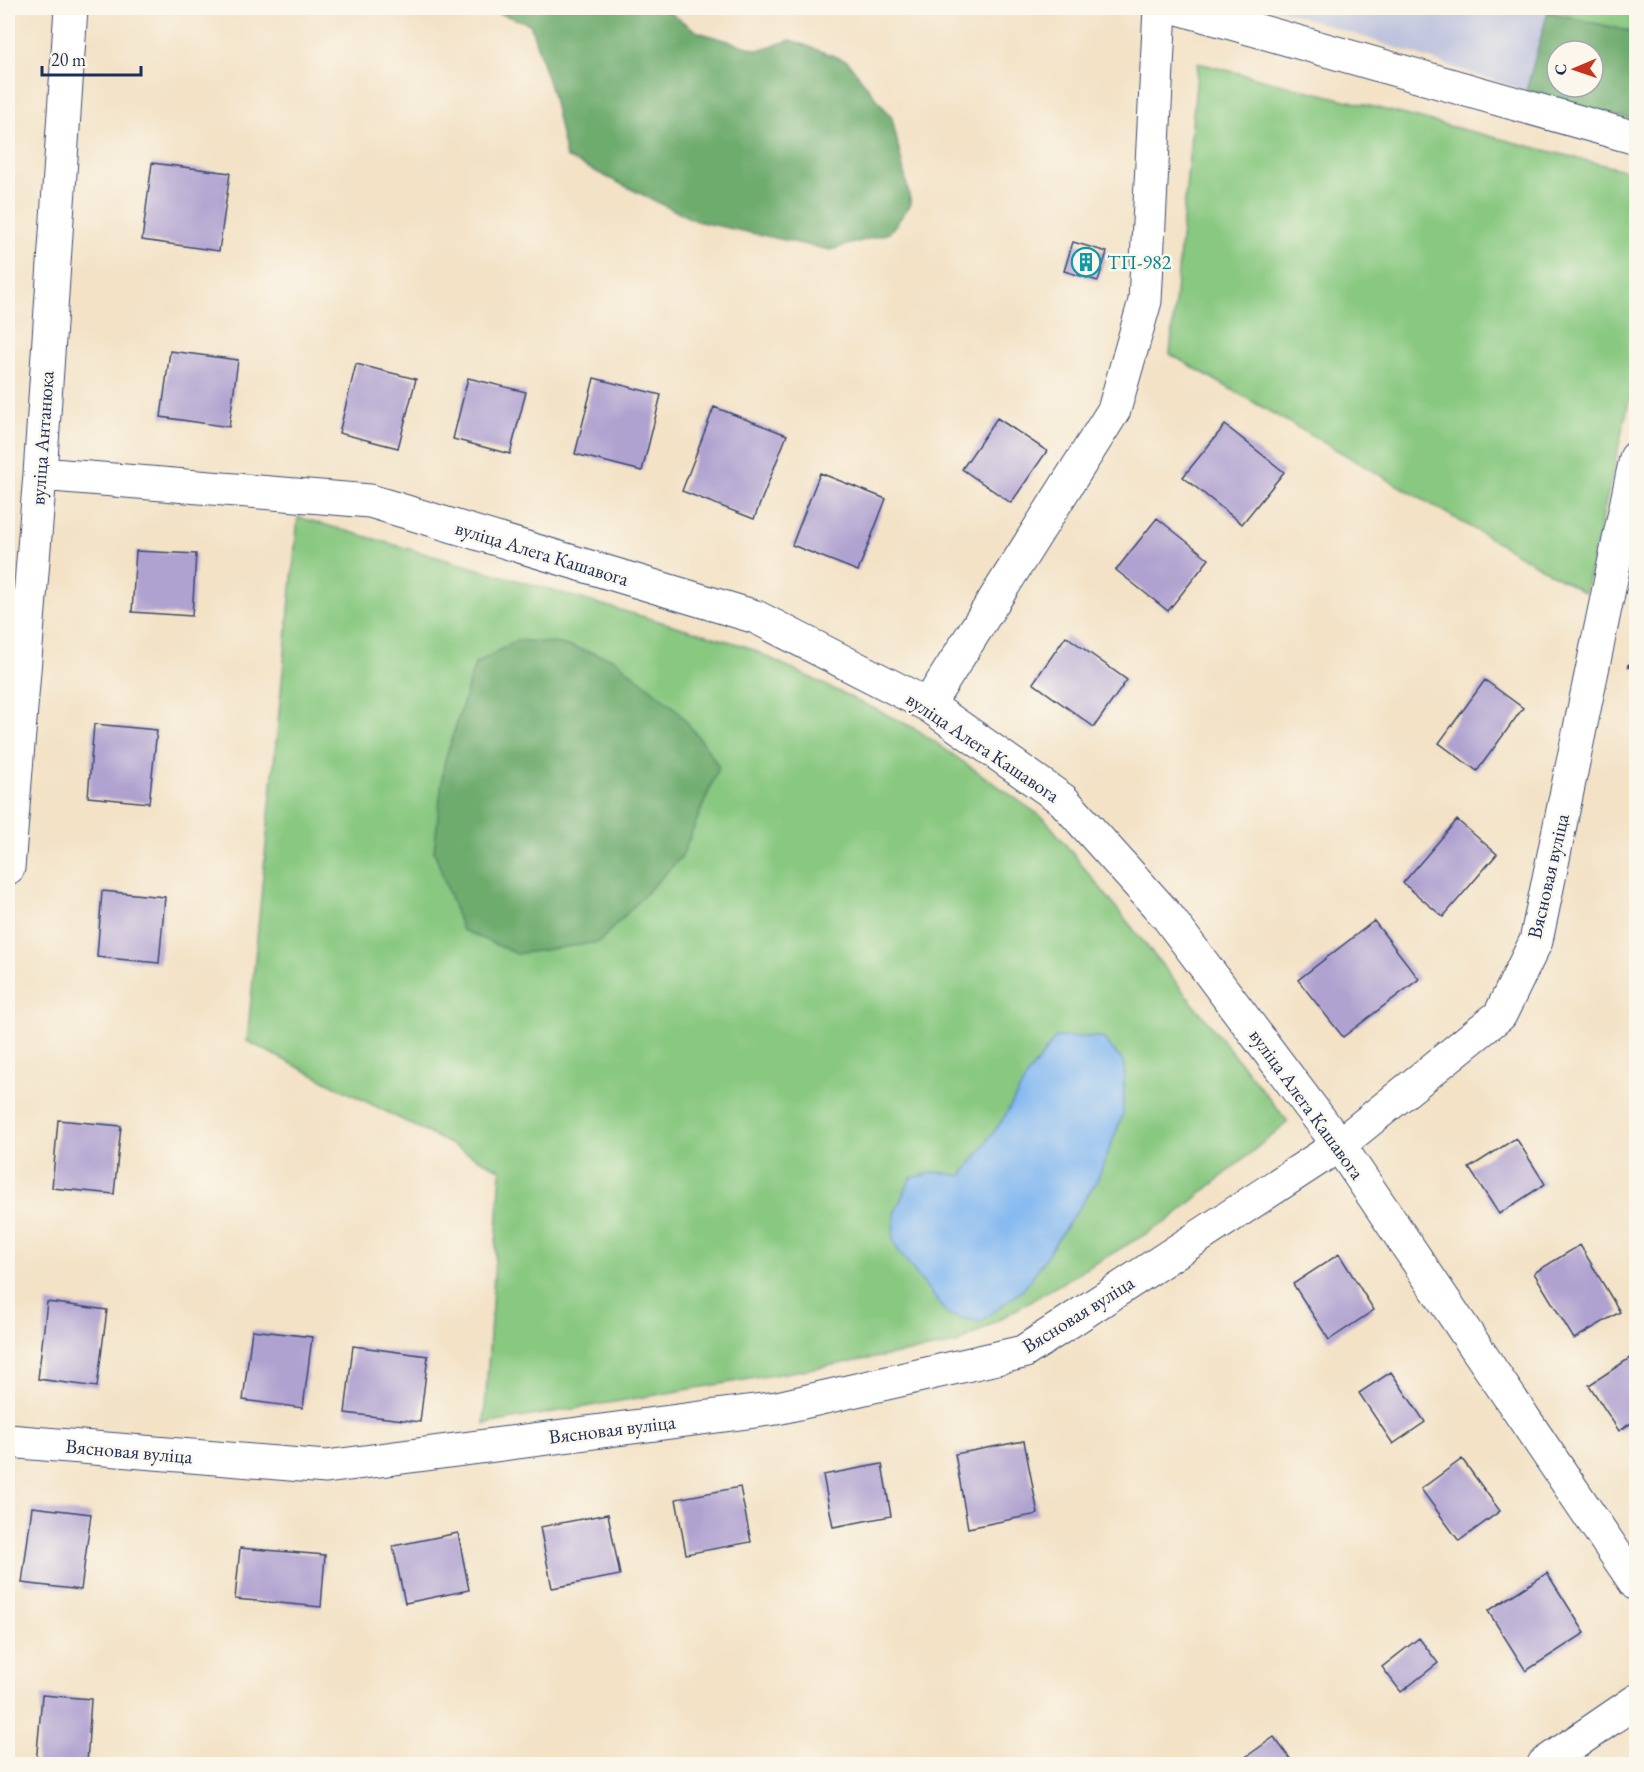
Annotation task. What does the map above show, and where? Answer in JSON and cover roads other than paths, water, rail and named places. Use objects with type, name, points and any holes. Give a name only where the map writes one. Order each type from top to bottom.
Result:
[{"type":"street","name":"вуліца Антанюка","points":[[8,868],[40,474],[71,8]]},
{"type":"street","points":[[928,705],[1114,410],[1145,301],[1160,8]]},
{"type":"street","points":[[1178,8],[1636,138]]},
{"type":"street","name":"Вясновая вуліца","points":[[8,1441],[326,1467],[777,1408],[1023,1352],[1339,1145],[1500,1015],[1536,941],[1636,458]]},
{"type":"street","name":"вуліца Алега Кашавога","points":[[40,474],[370,501],[756,617],[928,705],[1063,800],[1168,917],[1339,1145],[1636,1584]]},
{"type":"street","points":[[1544,1764],[1636,1701]]},
{"type":"water","points":[[1056,1037],[1102,1037],[1125,1064],[1123,1114],[1096,1183],[1024,1289],[980,1322],[948,1315],[899,1252],[893,1239],[894,1214],[911,1178],[937,1172],[962,1176],[1003,1119],[1029,1073]]},
{"type":"place","name":"ТП-982","points":[[1086,262]]}]
